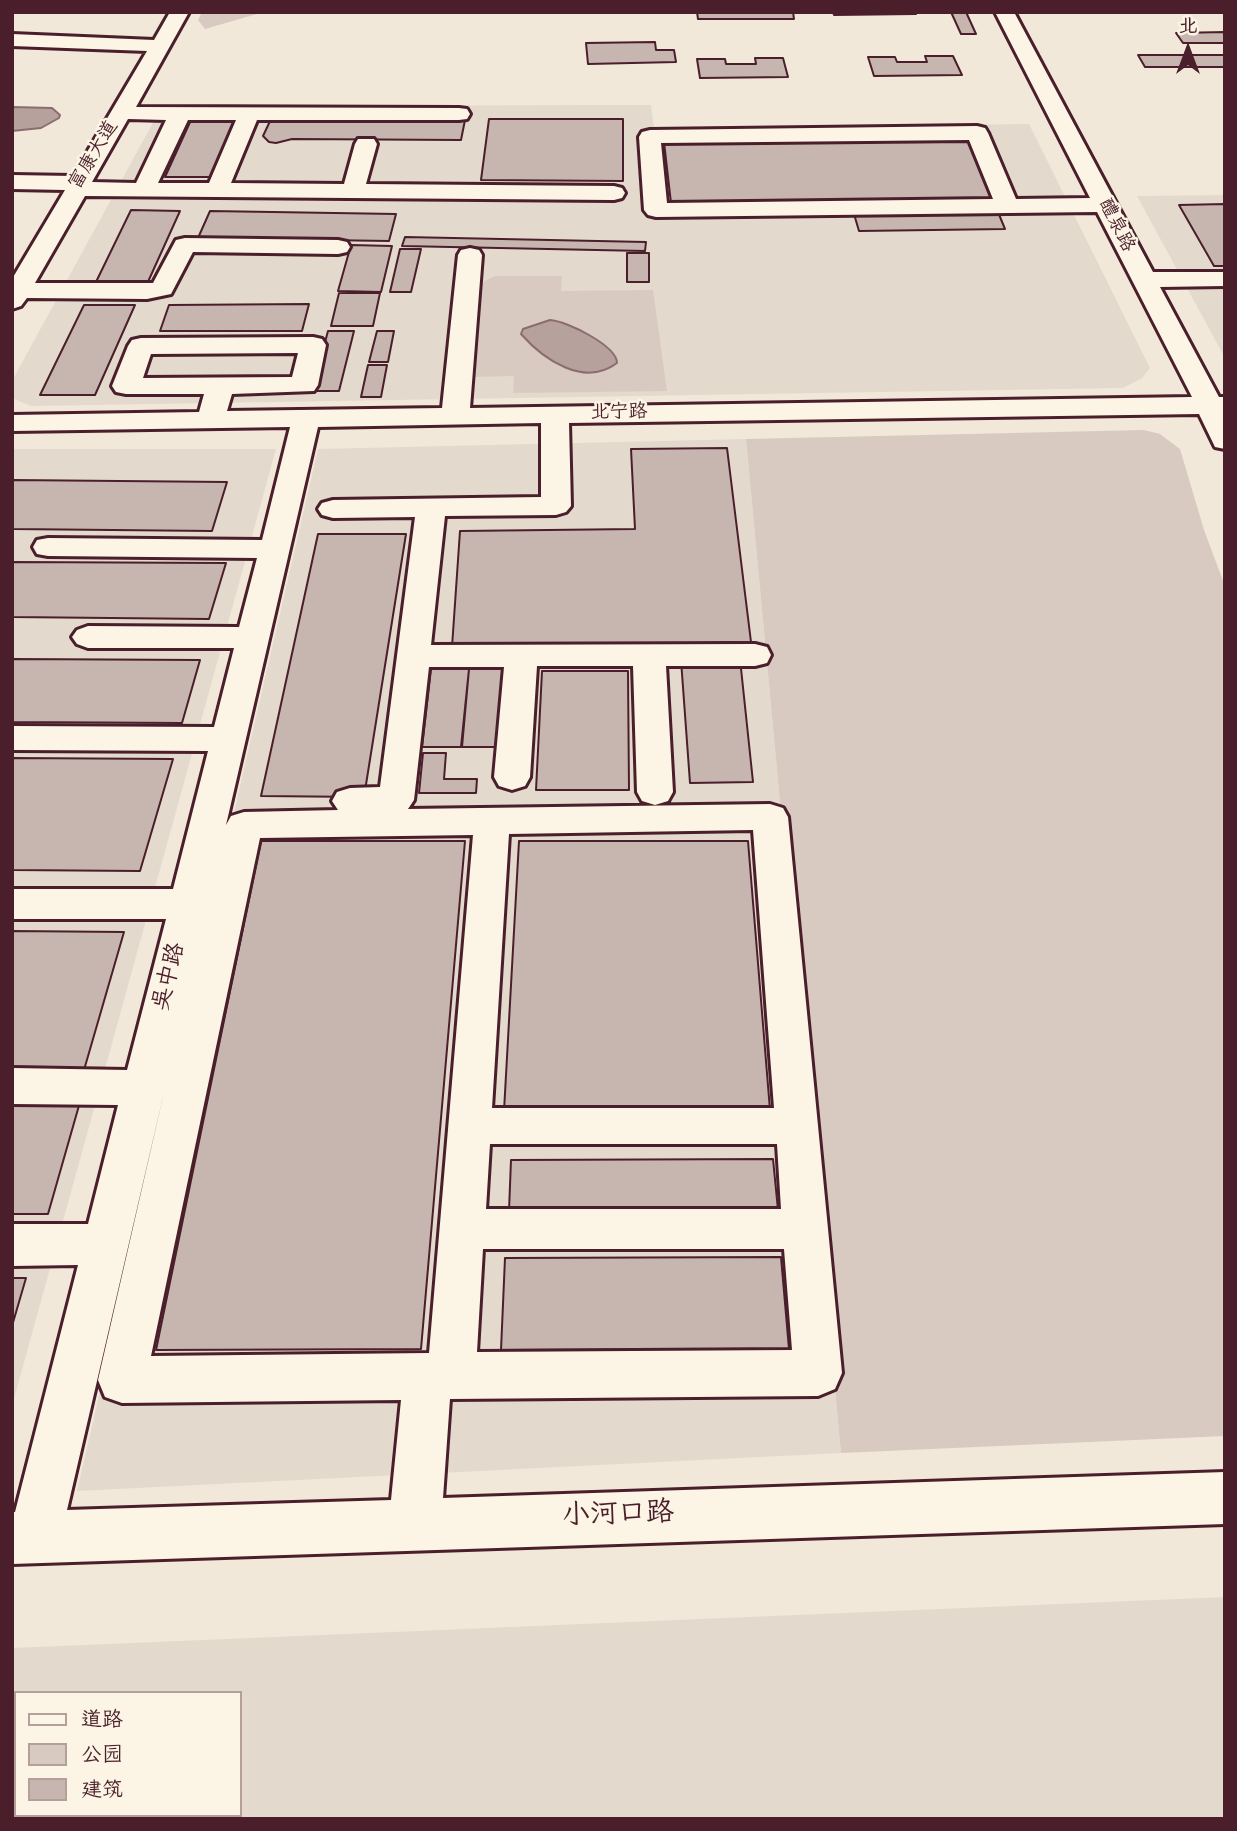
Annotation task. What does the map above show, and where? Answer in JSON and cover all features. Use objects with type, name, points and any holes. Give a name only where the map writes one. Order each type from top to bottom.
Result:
[{"type":"street","name":"富康大道","points":[[15,295],[180,12]]},
{"type":"street","name":"醴泉路","points":[[1004,12],[1143,280],[1217,405],[1225,441]]},
{"type":"street","points":[[12,40],[160,47]]},
{"type":"street","points":[[120,113],[459,114]]},
{"type":"street","points":[[144,189],[180,113]]},
{"type":"street","points":[[217,190],[249,114]]},
{"type":"street","points":[[1007,206],[977,133],[650,137],[656,210],[1104,205]]},
{"type":"street","points":[[353,191],[366,144]]},
{"type":"street","points":[[12,182],[144,189],[614,193]]},
{"type":"street","points":[[15,295],[162,289],[185,245],[338,247]]},
{"type":"street","points":[[12,248],[41,249]]},
{"type":"street","points":[[455,417],[470,255]]},
{"type":"street","points":[[1143,280],[1225,279]]},
{"type":"street","points":[[313,345],[304,385],[126,386],[141,346],[195,346],[264,346],[313,345]]},
{"type":"street","points":[[181,386],[195,346]]},
{"type":"street","points":[[253,385],[264,346]]},
{"type":"street","points":[[211,420],[220,386]]},
{"type":"street","name":"北宁路","points":[[12,423],[1217,405]]},
{"type":"street","points":[[333,509],[556,506],[555,415]]},
{"type":"street","name":"吴中路","points":[[24,1537],[106,1244],[306,419]]},
{"type":"street","points":[[214,801],[396,800],[431,508]]},
{"type":"street","points":[[48,547],[275,549]]},
{"type":"street","points":[[88,637],[253,638]]},
{"type":"street","points":[[414,656],[755,655]]},
{"type":"street","points":[[513,777],[521,656]]},
{"type":"street","points":[[649,656],[655,792]]},
{"type":"street","points":[[12,738],[229,739]]},
{"type":"street","points":[[770,817],[796,1126],[818,1373],[122,1380],[244,825],[770,817]]},
{"type":"street","points":[[415,1524],[462,1229],[492,821]]},
{"type":"street","points":[[12,904],[189,904]]},
{"type":"street","points":[[12,1086],[144,1088]]},
{"type":"street","points":[[469,1126],[796,1126]]},
{"type":"street","points":[[462,1229],[805,1228]]},
{"type":"street","points":[[12,1245],[106,1244]]},
{"type":"street","name":"小河口路","points":[[24,1537],[1225,1498]]},
{"type":"shaded area","points":[[651,105],[654,129],[1029,124],[1150,368],[1142,378],[1123,388],[31,406],[12,398],[12,381],[162,106]]},
{"type":"shaded area","points":[[12,107],[52,108],[60,115],[41,128],[12,131]]},
{"type":"shaded area","points":[[1225,195],[1225,358],[1137,196]]},
{"type":"shaded area","points":[[550,320],[590,335],[609,349],[617,363],[591,373],[552,361],[521,334],[523,329]]},
{"type":"shaded area","points":[[746,439],[841,1453],[77,1491],[318,449]]},
{"type":"shaded area","points":[[12,449],[276,449],[12,1406]]},
{"type":"shaded area","points":[[1225,1597],[1225,1819],[12,1819],[12,1648]]},
{"type":"green space","points":[[202,12],[264,12],[205,29],[198,20]]},
{"type":"green space","points":[[495,276],[562,276],[561,291],[653,290],[667,391],[513,393],[514,376],[470,377],[479,284]]},
{"type":"green space","points":[[1144,430],[1160,434],[1180,449],[1204,530],[1225,586],[1225,1436],[841,1453],[746,439]]},
{"type":"building","points":[[697,12],[793,12],[794,19],[698,19]]},
{"type":"building","points":[[833,12],[915,12],[916,14],[834,15]]},
{"type":"building","points":[[951,12],[966,12],[976,34],[961,34]]},
{"type":"building","points":[[1225,32],[1225,43],[1183,43],[1176,33]]},
{"type":"building","points":[[655,42],[656,50],[674,50],[676,62],[588,64],[586,43]]},
{"type":"building","points":[[1138,55],[1225,55],[1225,67],[1145,67]]},
{"type":"building","points":[[925,56],[953,56],[962,75],[874,76],[868,57],[895,57],[897,62],[927,62]]},
{"type":"building","points":[[755,58],[783,58],[788,77],[700,78],[697,59],[725,59],[726,64],[756,64]]},
{"type":"building","points":[[271,119],[465,120],[461,140],[292,139],[276,143],[269,142],[263,136]]},
{"type":"building","points":[[489,119],[623,119],[623,181],[481,180]]},
{"type":"building","points":[[191,120],[238,121],[214,177],[165,177]]},
{"type":"building","points":[[967,138],[992,199],[671,203],[664,142]]},
{"type":"building","points":[[1225,204],[1225,266],[1214,266],[1179,205]]},
{"type":"building","points":[[131,210],[180,211],[147,284],[95,284]]},
{"type":"building","points":[[210,211],[396,214],[389,241],[198,238]]},
{"type":"building","points":[[998,212],[1005,229],[859,231],[854,214]]},
{"type":"building","points":[[405,237],[646,242],[645,251],[402,246]]},
{"type":"building","points":[[351,245],[392,246],[381,292],[338,291]]},
{"type":"building","points":[[400,249],[421,249],[411,292],[390,292]]},
{"type":"building","points":[[627,253],[649,253],[649,282],[627,282]]},
{"type":"building","points":[[339,293],[380,293],[373,326],[331,326]]},
{"type":"building","points":[[309,304],[302,331],[160,331],[169,305]]},
{"type":"building","points":[[84,305],[135,305],[95,395],[40,395]]},
{"type":"building","points":[[328,331],[354,331],[339,391],[312,391]]},
{"type":"building","points":[[377,331],[394,331],[388,362],[369,362]]},
{"type":"building","points":[[368,365],[387,365],[381,397],[361,397]]},
{"type":"building","points":[[727,448],[751,642],[452,647],[460,531],[635,529],[631,449]]},
{"type":"building","points":[[12,480],[227,482],[212,531],[12,529]]},
{"type":"building","points":[[318,534],[406,534],[364,797],[261,796]]},
{"type":"building","points":[[12,562],[226,563],[209,619],[12,617]]},
{"type":"building","points":[[12,659],[200,660],[182,723],[12,722]]},
{"type":"building","points":[[740,659],[753,782],[690,783],[681,660]]},
{"type":"building","points":[[431,669],[469,669],[461,747],[422,747]]},
{"type":"building","points":[[469,669],[507,669],[502,747],[462,747]]},
{"type":"building","points":[[542,671],[628,671],[629,790],[536,790]]},
{"type":"building","points":[[423,753],[446,753],[444,779],[477,779],[476,793],[419,793]]},
{"type":"building","points":[[12,758],[173,759],[140,871],[12,870]]},
{"type":"building","points":[[261,841],[465,841],[421,1349],[156,1350]]},
{"type":"building","points":[[519,841],[748,841],[770,1110],[504,1111]]},
{"type":"building","points":[[12,931],[124,932],[84,1070],[12,1070]]},
{"type":"building","points":[[12,1102],[80,1102],[48,1214],[12,1214]]},
{"type":"building","points":[[773,1159],[778,1210],[509,1211],[511,1160]]},
{"type":"building","points":[[781,1257],[789,1349],[501,1350],[505,1258]]},
{"type":"building","points":[[12,1278],[26,1278],[12,1326]]},
{"type":"building","points":[[12,1693],[14,1693],[14,1758],[12,1767]]}]
